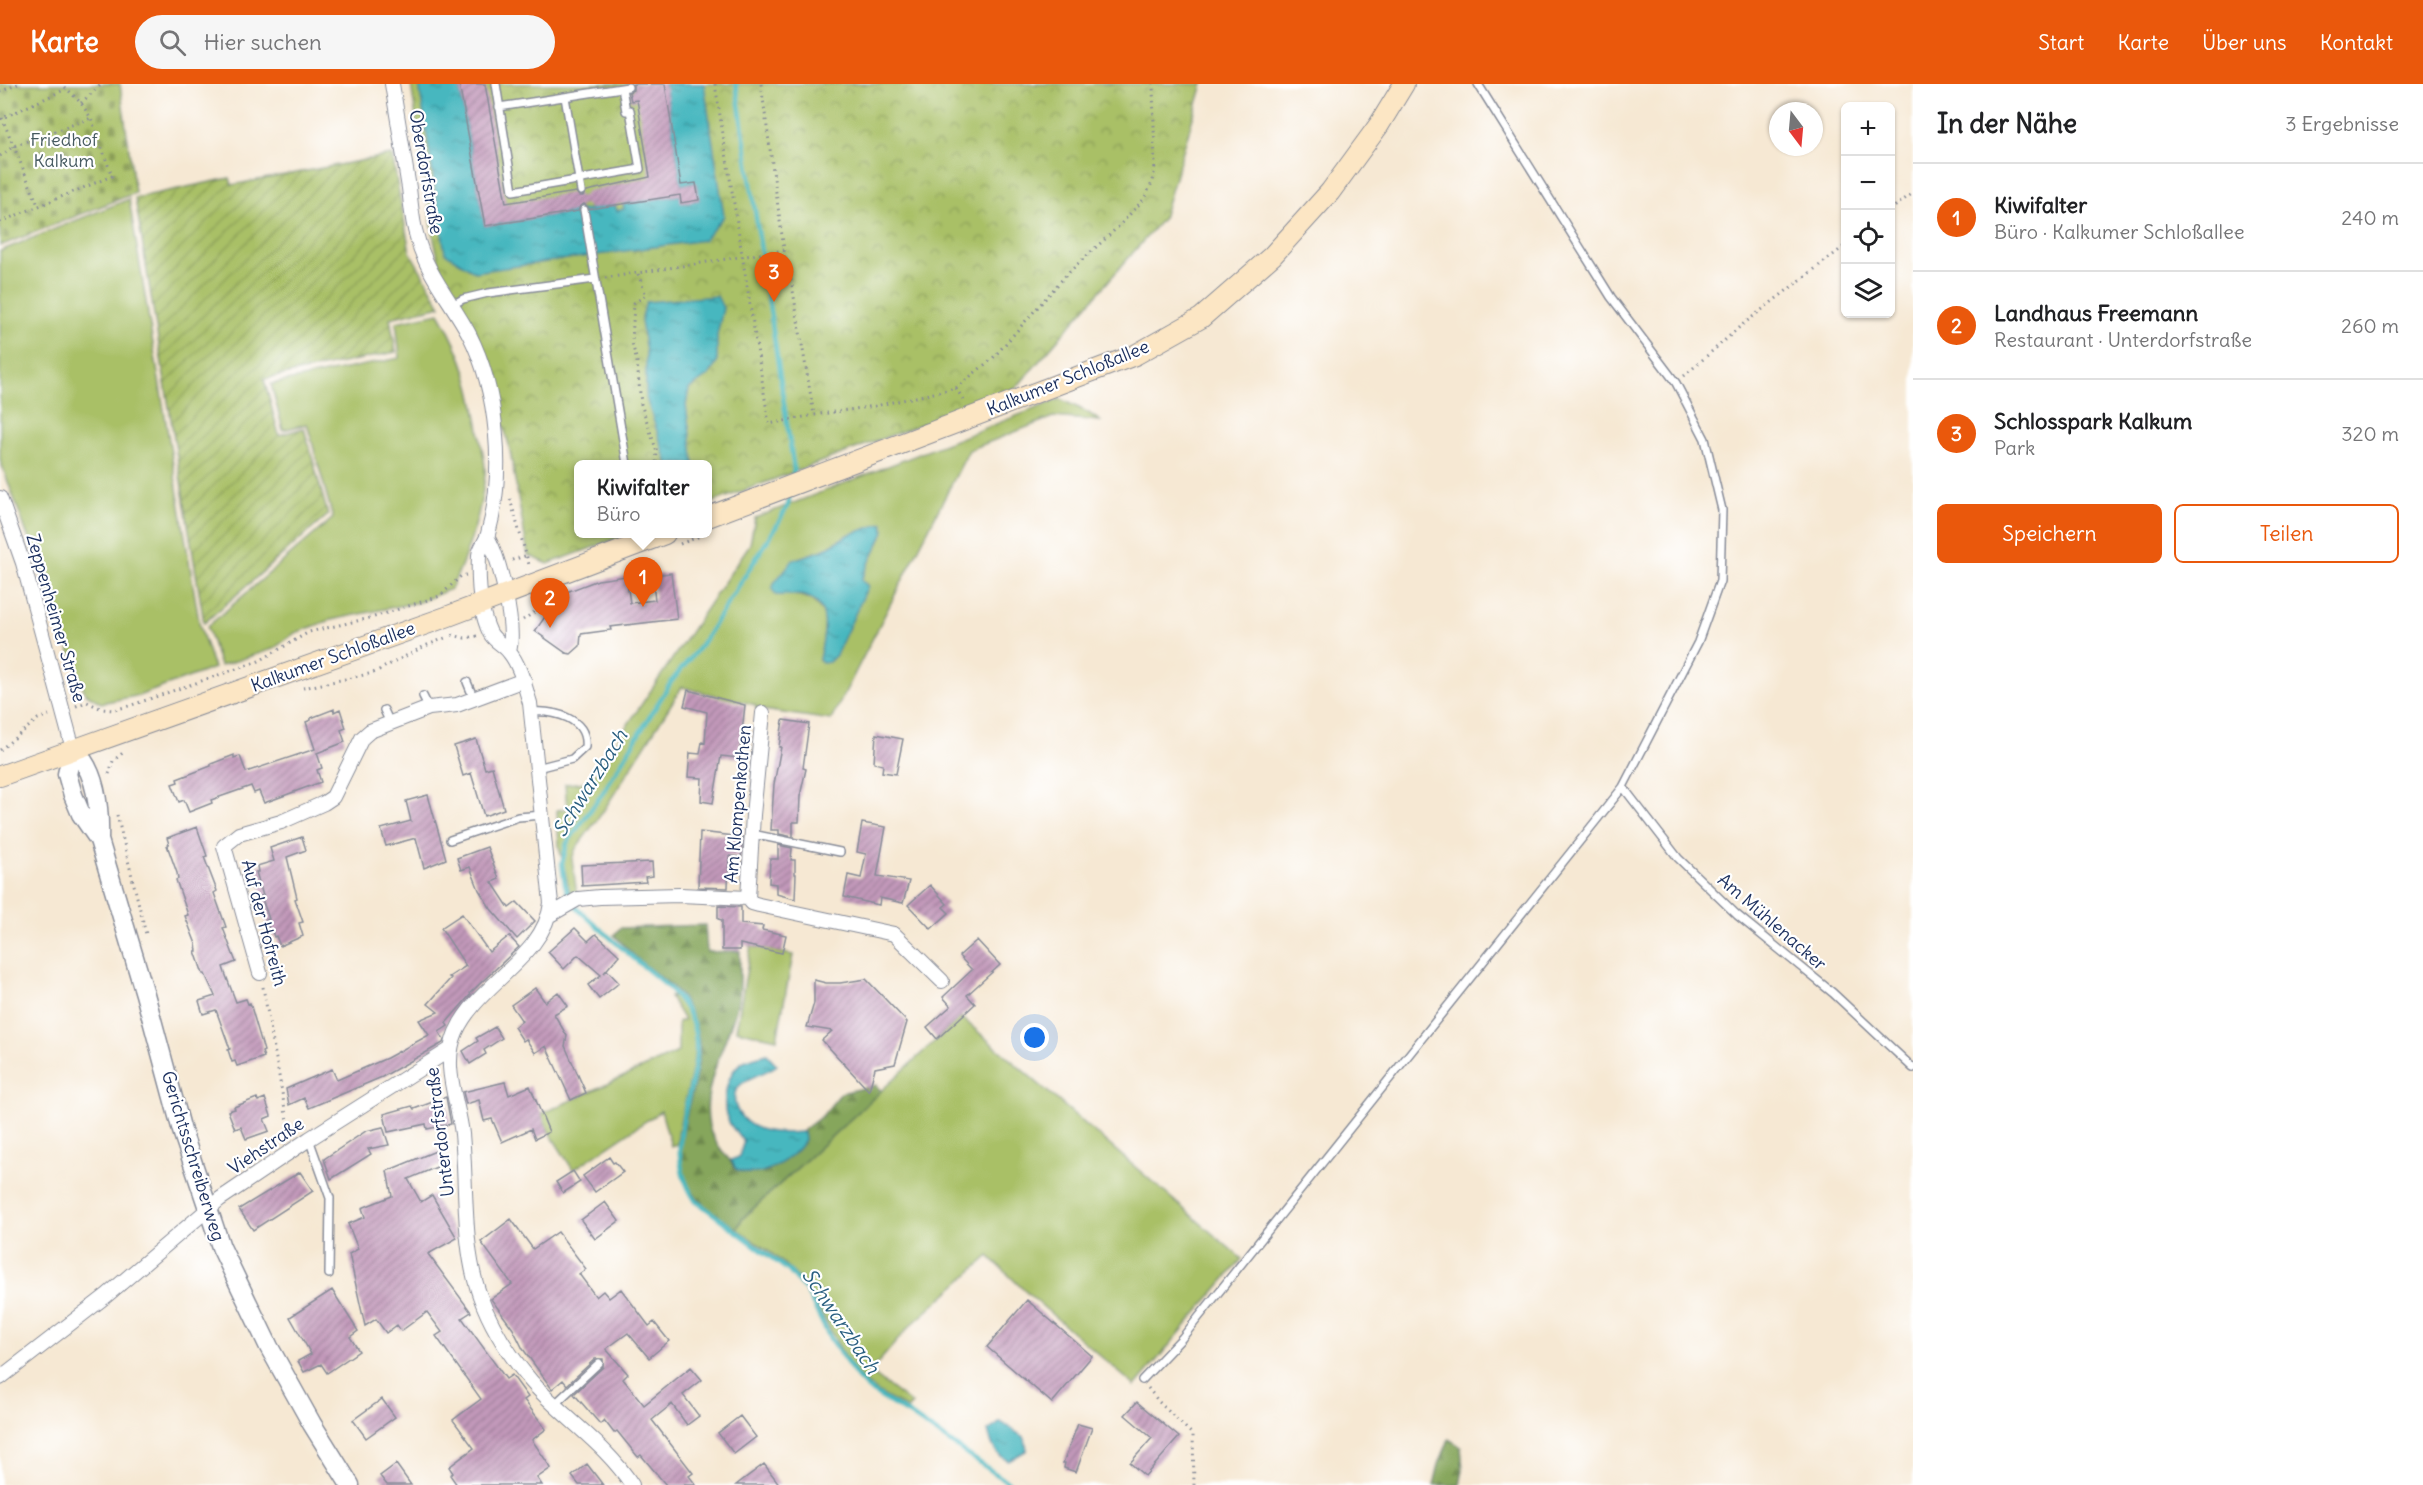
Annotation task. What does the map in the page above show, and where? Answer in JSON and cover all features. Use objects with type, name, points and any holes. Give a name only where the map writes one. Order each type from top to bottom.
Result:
[{"type":"main road","name":"Kalkumer Schloßallee","points":[[712,516],[1135,355],[1201,318],[1272,256],[1330,192],[1379,125],[1404,84]]},
{"type":"main road","name":"Kalkumer Schloßallee","points":[[0,776],[481,604],[640,538]]},
{"type":"street","name":"Oberdorfstraße","points":[[392,84],[417,237],[426,262],[470,336],[484,373],[496,432],[498,465],[496,493],[488,537],[480,547],[479,555],[481,604]]},
{"type":"street","name":"Zeppenheimer Straße","points":[[0,498],[23,562],[73,749]]},
{"type":"street","name":"Oberdorfstraße","points":[[488,537],[495,550],[504,595]]},
{"type":"street","points":[[504,595],[512,642],[509,651]]},
{"type":"street","points":[[481,604],[490,632],[498,644],[509,651],[524,680],[531,712],[543,815],[551,903],[550,915]]},
{"type":"street","name":"Auf der Hofreith","points":[[260,973],[224,846],[239,834],[281,822],[333,797],[362,738],[370,731],[390,723],[426,702],[457,705],[524,680]]},
{"type":"street","name":"Am Klompenkothen","points":[[763,713],[748,898],[752,903],[759,905],[894,934],[942,981]]},
{"type":"street","name":"Gerichtsschreiberweg","points":[[73,749],[67,774],[73,795],[81,814],[99,840],[145,994],[182,1131],[221,1247],[255,1321],[312,1424],[350,1485]]},
{"type":"street","name":"Am Klompenkothen","points":[[550,915],[574,902],[680,895],[748,898]]},
{"type":"street","name":"Unterdorfstraße","points":[[550,915],[541,934],[466,1014],[456,1031],[451,1049],[448,1064],[462,1132],[470,1257],[479,1294],[504,1344],[532,1382],[603,1450],[632,1485]]},
{"type":"street","name":"Viehstraße","points":[[0,1378],[106,1296],[202,1217],[207,1209],[292,1150],[451,1049]]},
{"type":"lane","points":[[496,84],[499,107],[513,191],[640,170],[630,110],[626,111],[625,88],[608,87],[564,97],[499,107]]},
{"type":"lane","points":[[1142,1380],[1182,1338],[1623,787],[1698,642],[1720,581],[1722,510],[1705,439],[1676,383],[1611,297],[1478,84]]},
{"type":"lane","points":[[564,97],[581,191]]},
{"type":"lane","points":[[584,210],[626,460]]},
{"type":"lane","points":[[452,305],[463,299],[488,293],[595,279]]},
{"type":"lane","points":[[467,682],[474,699]]},
{"type":"lane","points":[[384,710],[390,723]]},
{"type":"lane","points":[[531,712],[544,711],[568,717],[578,725],[585,739],[585,747],[572,759],[537,768]]},
{"type":"lane","name":"Am Mühlenacker","points":[[1623,787],[1678,858],[1737,915],[1833,993],[1913,1068]]},
{"type":"lane","points":[[450,840],[518,817],[543,815]]},
{"type":"lane","points":[[752,834],[840,852]]},
{"type":"lane","points":[[309,1139],[330,1198],[330,1274]]},
{"type":"lane","points":[[555,1404],[599,1363]]},
{"type":"path","points":[[0,92],[18,84]]},
{"type":"path","points":[[0,222],[112,176],[91,118],[81,103],[62,84]]},
{"type":"path","points":[[81,103],[102,84]]},
{"type":"path","points":[[716,84],[745,257],[769,424],[875,406],[956,388],[993,358],[1067,274],[1118,227],[1144,199],[1153,181],[1155,166],[1153,84]]},
{"type":"path","points":[[761,84],[784,250],[814,415]]},
{"type":"path","points":[[38,206],[1,119],[66,89]]},
{"type":"path","points":[[0,156],[14,146],[91,118]]},
{"type":"path","points":[[1895,206],[1913,193]]},
{"type":"path","points":[[1676,383],[1742,325],[1841,248]]},
{"type":"path","points":[[595,279],[784,250]]},
{"type":"path","points":[[638,274],[646,295],[634,303],[632,343],[637,362],[641,404],[657,452],[656,460]]},
{"type":"path","points":[[956,388],[964,401]]},
{"type":"path","points":[[509,496],[531,570]]},
{"type":"path","points":[[0,750],[38,719],[87,702],[102,709],[114,711],[260,661],[309,632],[374,617],[440,596],[461,576]]},
{"type":"path","points":[[299,689],[373,673],[424,646],[452,635],[472,638],[490,632]]},
{"type":"path","points":[[109,784],[110,767],[118,756],[128,749],[114,711]]},
{"type":"path","points":[[115,807],[147,934]]},
{"type":"path","name":"Auf der Hofreith","points":[[260,973],[270,1018],[292,1150]]},
{"type":"path","points":[[1142,1380],[1159,1402],[1193,1435],[1194,1485]]},
{"type":"green space","name":"Friedhof Kalkum","points":[[0,84],[120,84],[135,193],[0,246]]},
{"type":"green space","points":[[411,84],[1203,84],[1163,218],[1015,389],[712,503],[712,460],[574,460],[574,538],[618,538],[548,564],[528,555],[509,445],[475,329],[442,274],[434,240]]},
{"type":"green space","points":[[392,155],[410,252],[441,306],[390,318],[396,352],[264,379],[279,435],[304,428],[328,515],[204,623],[135,198],[230,178],[232,185]]},
{"type":"green space","points":[[129,199],[200,627],[214,668],[141,695],[101,703],[85,693],[0,460],[0,251]]},
{"type":"green space","points":[[439,313],[456,345],[467,376],[485,467],[477,519],[463,562],[451,589],[419,602],[331,620],[295,633],[273,649],[220,666],[207,627],[333,518],[307,424],[283,430],[271,384],[400,358],[396,322]]},
{"type":"green space","points":[[1060,399],[1100,421],[1053,417],[969,450],[831,720],[756,709],[756,705],[682,687],[602,813],[576,848],[572,859],[577,895],[571,897],[559,847],[557,810],[567,809],[565,784],[589,782],[750,544],[755,518]],"holes":[[[848,535],[882,537],[819,661],[826,625],[824,617],[818,605],[806,598],[792,595],[793,560],[823,550]]]},
{"type":"green space","points":[[705,925],[707,952],[740,951],[738,1002],[712,1079],[707,1111],[709,1126],[714,1138],[736,1169],[755,1173],[780,1163],[803,1143],[804,1133],[801,1132],[823,1115],[841,1093],[876,1085],[881,1091],[742,1219],[737,1229],[699,1199],[689,1187],[683,1172],[682,1139],[699,1057],[698,1037],[692,1017],[677,992],[640,961],[614,935],[620,928]]},
{"type":"green space","points":[[751,946],[793,955],[777,1039],[736,1030]]},
{"type":"green space","points":[[674,995],[690,1019],[695,1050],[677,1144],[671,1146],[661,1111],[573,1170],[549,1132],[541,1114],[678,1052],[678,1022],[684,1020],[670,997]]},
{"type":"green space","points":[[961,1017],[1242,1259],[1135,1386],[1026,1292],[989,1256],[909,1327],[870,1372],[912,1404],[907,1409],[863,1380],[844,1355],[802,1282],[776,1257],[737,1229],[742,1219]]},
{"type":"green space","points":[[1449,1439],[1461,1447],[1463,1470],[1460,1485],[1434,1485],[1439,1464]]},
{"type":"water","points":[[419,84],[459,84],[485,226],[615,205],[617,211],[624,209],[623,204],[680,195],[682,203],[699,200],[696,183],[681,185],[665,84],[704,84],[724,216],[704,240],[475,272],[445,253]]},
{"type":"water","points":[[717,296],[723,308],[717,335],[717,363],[709,375],[689,389],[686,405],[693,460],[667,460],[646,398],[646,352],[641,321],[646,302]]},
{"type":"water","points":[[883,523],[884,532],[861,580],[868,586],[836,655],[829,662],[823,663],[819,659],[824,632],[820,606],[805,596],[776,595],[772,589],[774,583],[793,560],[823,550],[848,535]]},
{"type":"water","points":[[767,1054],[777,1065],[741,1085],[734,1095],[736,1107],[741,1116],[755,1127],[782,1133],[801,1132],[804,1133],[805,1140],[792,1155],[774,1167],[765,1171],[745,1173],[736,1169],[731,1160],[739,1157],[744,1141],[732,1127],[726,1115],[726,1089],[738,1066],[744,1061]]},
{"type":"water","points":[[1001,1422],[1025,1438],[1027,1450],[1009,1461],[1000,1456],[995,1449],[988,1431]]},
{"type":"building","points":[[459,84],[485,84],[506,203],[576,192],[579,196],[583,196],[587,191],[650,177],[637,100],[631,101],[629,92],[633,90],[633,84],[665,84],[681,185],[696,183],[699,200],[681,203],[680,195],[590,209],[584,204],[578,211],[485,226]]},
{"type":"building","points":[[671,573],[677,619],[610,627],[611,630],[581,634],[580,646],[571,654],[566,653],[535,631],[561,594],[598,580],[626,576],[630,603],[655,600],[652,575]]},
{"type":"building","points":[[688,690],[745,705],[739,758],[721,756],[713,803],[701,801],[702,778],[688,777],[690,753],[700,754],[702,742],[705,743],[707,712],[684,706]]},
{"type":"building","points":[[334,709],[334,712],[340,709],[346,728],[341,730],[345,742],[317,753],[322,768],[317,770],[321,782],[264,803],[259,791],[254,793],[251,786],[211,800],[212,803],[189,812],[184,800],[179,802],[172,784],[178,782],[177,779],[234,755],[234,758],[240,756],[246,772],[315,749],[306,722]]},
{"type":"building","points":[[783,720],[809,724],[799,822],[793,822],[793,837],[779,834],[779,830],[771,830],[774,784]]},
{"type":"building","points":[[876,734],[903,739],[896,774],[882,772],[883,765],[874,763]]},
{"type":"building","points":[[476,739],[485,769],[492,767],[504,809],[484,816],[471,773],[463,776],[454,746]]},
{"type":"building","points":[[428,795],[446,859],[424,868],[416,838],[386,846],[381,829],[411,821],[406,801]]},
{"type":"building","points":[[862,823],[886,827],[877,876],[909,881],[903,903],[880,898],[879,905],[844,897],[848,875],[861,878],[866,854],[857,852]]},
{"type":"building","points":[[197,827],[207,856],[204,857],[217,891],[214,893],[226,927],[223,928],[236,962],[223,967],[236,1002],[246,999],[248,1004],[250,1003],[264,1051],[262,1052],[264,1057],[237,1066],[235,1061],[232,1062],[228,1050],[230,1049],[216,1010],[203,1014],[199,1001],[215,996],[203,974],[195,951],[197,951],[196,944],[185,916],[188,915],[167,845],[169,844],[167,838]]},
{"type":"building","points":[[700,832],[743,837],[741,857],[729,856],[728,888],[698,887]]},
{"type":"building","points":[[302,837],[306,850],[287,857],[297,898],[295,899],[303,922],[299,923],[303,936],[280,946],[276,936],[274,937],[272,931],[270,932],[266,920],[269,919],[261,896],[263,896],[256,872],[258,872],[257,866],[274,861],[270,848]]},
{"type":"building","points":[[778,845],[792,848],[791,860],[795,860],[796,874],[795,899],[776,894],[776,884],[769,883],[770,859],[778,859]]},
{"type":"building","points":[[487,847],[499,879],[492,882],[509,908],[517,902],[535,921],[517,939],[491,909],[479,890],[470,867],[461,870],[457,858]]},
{"type":"building","points":[[652,862],[653,876],[645,877],[646,882],[582,886],[581,865]]},
{"type":"building","points":[[930,885],[947,904],[943,907],[949,913],[931,929],[908,905]]},
{"type":"building","points":[[718,906],[741,907],[741,924],[763,926],[762,930],[786,935],[782,953],[740,944],[740,950],[722,950],[722,920],[718,919]]},
{"type":"building","points":[[462,914],[489,952],[509,936],[519,947],[470,993],[446,1023],[448,1026],[439,1032],[444,1040],[443,1043],[382,1077],[309,1108],[304,1098],[289,1105],[286,1089],[332,1069],[337,1080],[387,1058],[429,1035],[419,1020],[438,1012],[428,1004],[451,978],[449,977],[466,966],[441,928]]},
{"type":"building","points":[[575,928],[588,941],[596,934],[619,955],[604,973],[607,970],[619,983],[599,999],[588,985],[601,975],[578,955],[564,969],[548,952]]},
{"type":"building","points":[[977,940],[1000,965],[967,995],[975,1004],[937,1039],[927,1027],[951,1006],[943,997],[972,970],[959,956]]},
{"type":"building","points":[[866,979],[907,1022],[895,1064],[875,1068],[869,1091],[822,1040],[832,1031],[807,1027],[814,1003],[814,980],[840,983]]},
{"type":"building","points":[[535,988],[545,1002],[558,992],[568,1006],[554,1014],[567,1036],[565,1046],[586,1093],[571,1100],[546,1046],[535,1053],[514,1027],[522,1021],[511,1005]]},
{"type":"building","points":[[495,1027],[502,1038],[484,1050],[486,1054],[470,1064],[463,1051],[478,1041],[476,1038]]},
{"type":"building","points":[[505,1082],[509,1095],[530,1086],[549,1132],[535,1139],[531,1129],[502,1142],[492,1119],[484,1121],[479,1100],[466,1104],[463,1092]]},
{"type":"building","points":[[446,1097],[451,1124],[427,1129],[426,1124],[388,1132],[384,1114],[412,1106],[414,1109]]},
{"type":"building","points":[[257,1098],[258,1101],[265,1098],[271,1116],[264,1119],[269,1131],[246,1139],[241,1127],[235,1129],[228,1111]]},
{"type":"building","points":[[383,1127],[389,1145],[368,1149],[371,1154],[331,1179],[324,1159],[366,1131]]},
{"type":"building","points":[[438,1150],[444,1164],[408,1179],[421,1202],[432,1195],[457,1238],[428,1254],[471,1312],[462,1318],[506,1379],[512,1375],[528,1397],[524,1400],[546,1429],[532,1440],[551,1468],[537,1478],[542,1485],[457,1485],[450,1475],[453,1473],[449,1467],[474,1448],[453,1420],[481,1399],[436,1336],[442,1332],[427,1312],[401,1331],[397,1325],[386,1333],[376,1319],[365,1326],[349,1254],[358,1249],[348,1224],[365,1217],[362,1208],[392,1196],[387,1171]]},
{"type":"building","points":[[609,1157],[623,1172],[595,1192],[583,1176]]},
{"type":"building","points":[[573,1171],[580,1182],[563,1193],[556,1182]]},
{"type":"building","points":[[300,1172],[313,1191],[253,1230],[239,1209]]},
{"type":"building","points":[[605,1202],[619,1221],[595,1239],[581,1220]]},
{"type":"building","points":[[511,1219],[533,1249],[558,1232],[586,1269],[579,1274],[596,1297],[603,1291],[609,1298],[621,1289],[649,1326],[654,1322],[669,1341],[649,1358],[628,1333],[606,1349],[628,1374],[623,1379],[644,1405],[691,1367],[702,1380],[683,1395],[699,1416],[687,1425],[672,1404],[652,1420],[693,1473],[689,1476],[696,1485],[666,1485],[641,1455],[638,1457],[617,1431],[614,1433],[604,1420],[600,1424],[574,1394],[603,1367],[603,1359],[595,1359],[567,1385],[563,1380],[552,1389],[523,1349],[513,1329],[491,1299],[512,1284],[481,1242]]},
{"type":"building","points":[[332,1290],[358,1331],[350,1337],[359,1351],[327,1373],[321,1364],[304,1372],[298,1361],[311,1354],[290,1317]]},
{"type":"building","points":[[1027,1300],[1092,1356],[1052,1403],[987,1347]]},
{"type":"building","points":[[382,1399],[395,1417],[366,1438],[353,1420]]},
{"type":"building","points":[[1137,1402],[1179,1437],[1145,1476],[1130,1463],[1152,1438],[1125,1415]]},
{"type":"building","points":[[740,1416],[756,1437],[734,1454],[718,1433]]},
{"type":"building","points":[[1078,1424],[1092,1428],[1076,1472],[1064,1468],[1065,1463],[1063,1463]]},
{"type":"building","points":[[396,1464],[411,1485],[387,1485],[380,1476]]},
{"type":"building","points":[[587,1464],[603,1485],[579,1485],[572,1476]]},
{"type":"building","points":[[764,1464],[780,1485],[736,1485]]},
{"type":"waterway","name":"Schwarzbach","points":[[736,84],[794,470],[792,479]]},
{"type":"waterway","name":"Schwarzbach","points":[[790,493],[788,505],[776,527],[701,645],[671,682],[602,794],[567,843],[562,864],[565,884],[569,897],[578,909],[667,986],[680,1000],[690,1017],[696,1039],[696,1061],[681,1128],[680,1151],[684,1175],[695,1200],[789,1271],[807,1292],[831,1340],[869,1390],[909,1414],[1012,1485]]},
{"type":"place","name":"Schlosspark Kalkum","points":[[774,302]]},
{"type":"place","name":"Kiwifalter","points":[[643,607]]},
{"type":"place","name":"Landhaus Freemann","points":[[550,628]]}]
